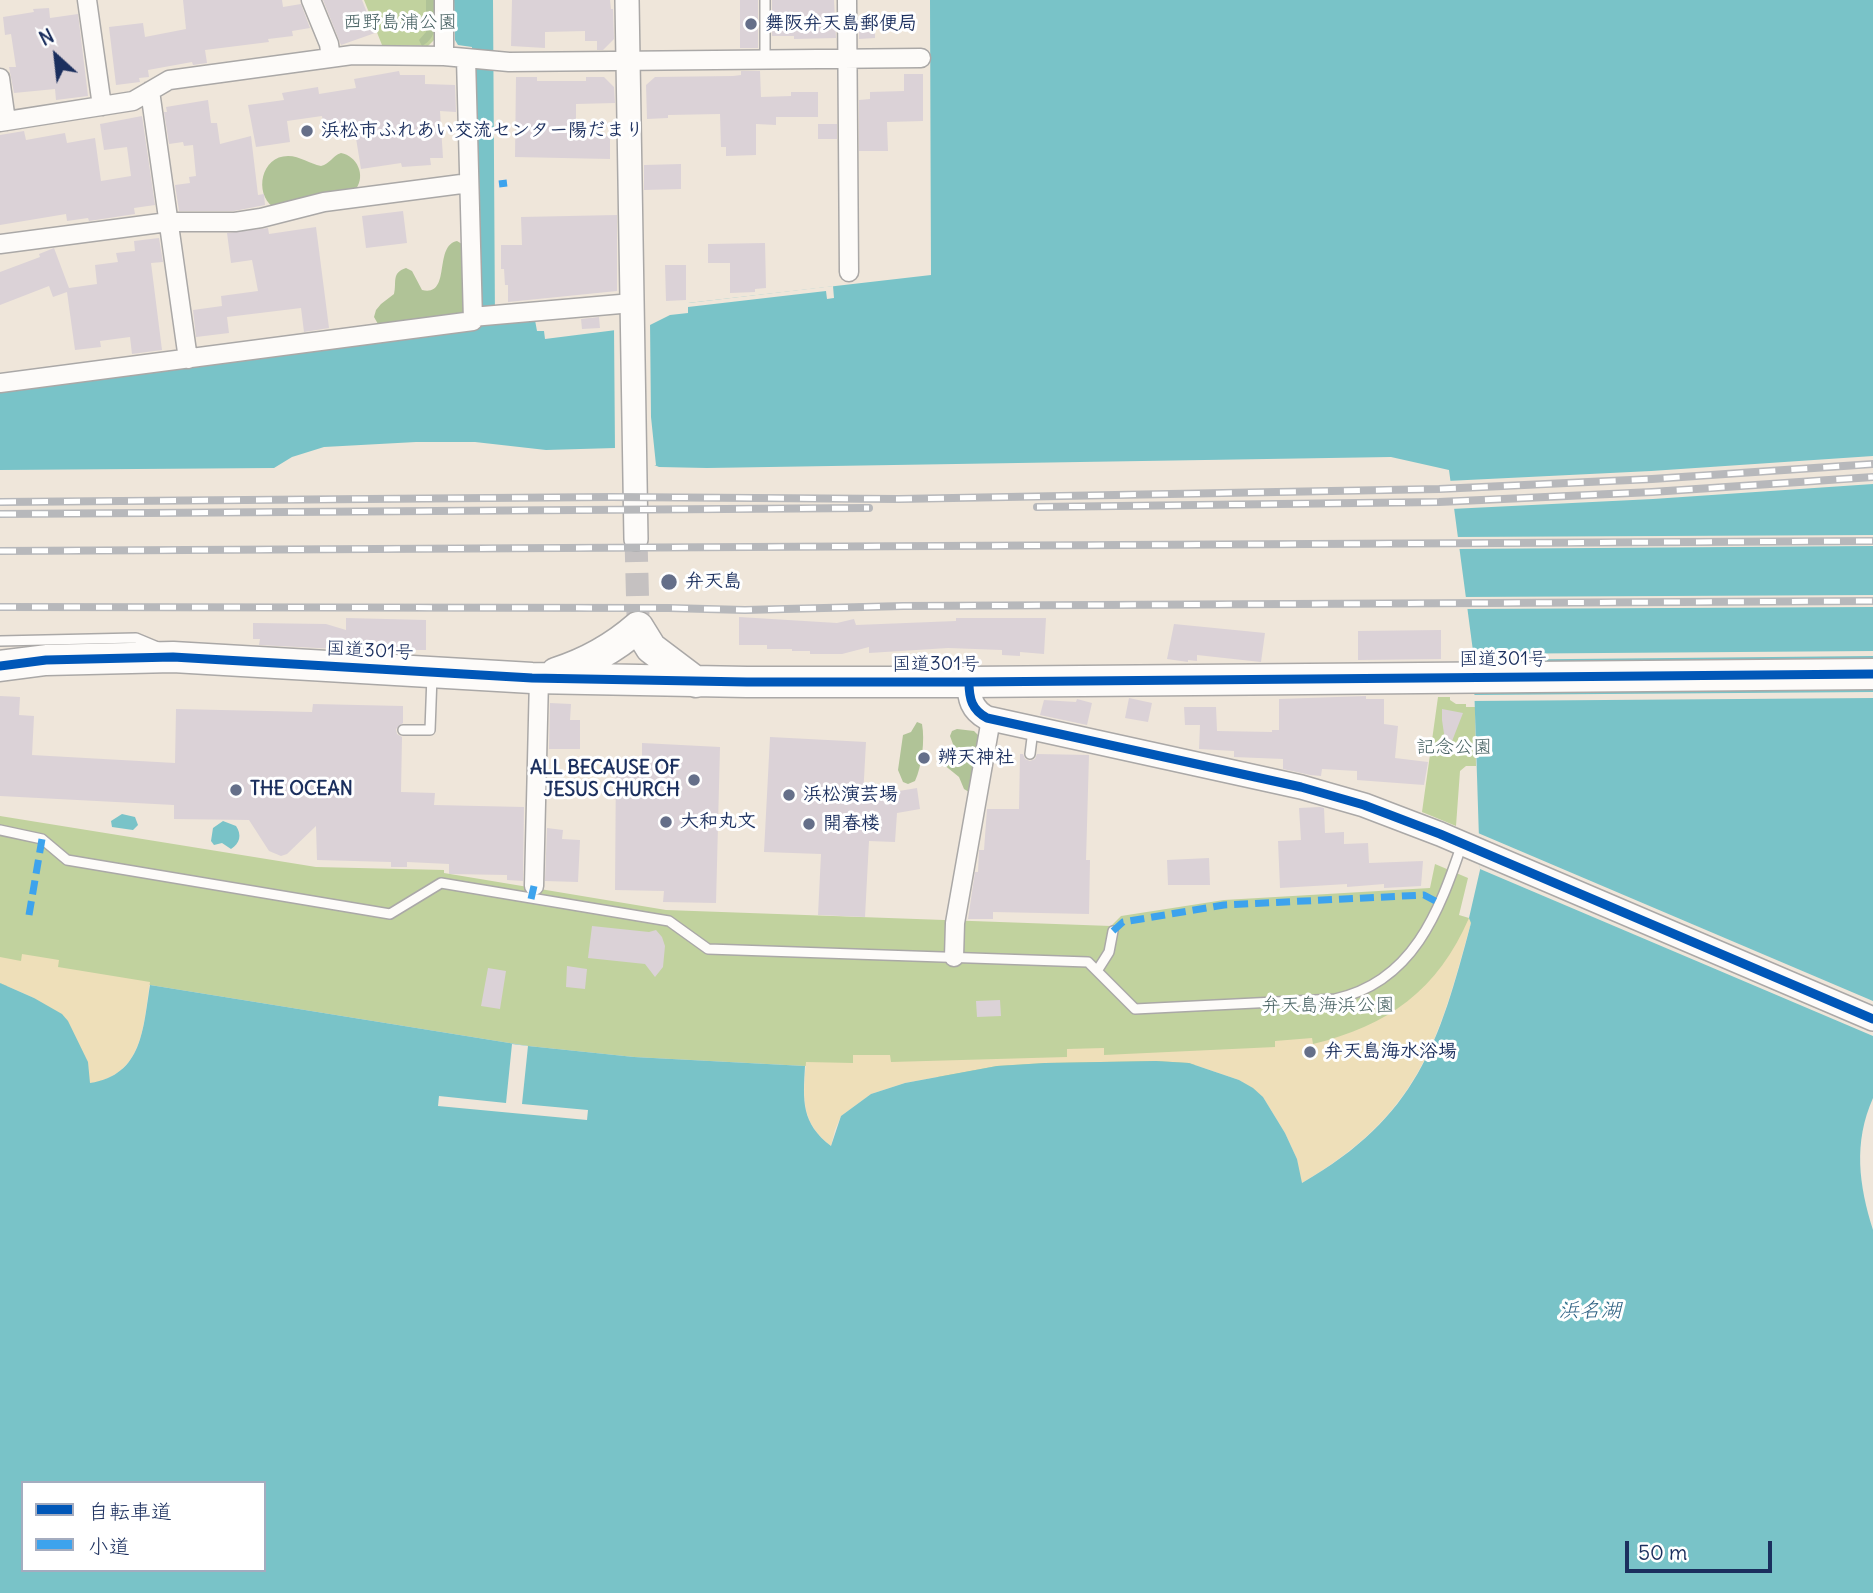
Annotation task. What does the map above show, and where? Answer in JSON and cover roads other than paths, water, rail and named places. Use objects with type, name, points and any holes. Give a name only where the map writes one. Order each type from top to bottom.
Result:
[{"type":"highway","points":[[539,678],[568,669],[612,648],[638,621],[652,648],[696,681]]},
{"type":"highway","name":"国道301号","points":[[0,666],[46,660],[161,658],[539,678],[696,681],[969,682],[1873,674]]},
{"type":"street","points":[[87,0],[102,106]]},
{"type":"street","points":[[311,0],[329,44],[331,58]]},
{"type":"street","points":[[444,0],[444,56]]},
{"type":"street","points":[[627,0],[636,540]]},
{"type":"street","points":[[847,0],[849,272]]},
{"type":"street","points":[[0,78],[3,121],[132,101],[169,79],[352,55],[444,56],[495,61],[921,58]]},
{"type":"street","points":[[468,58],[469,183],[475,317]]},
{"type":"street","points":[[150,91],[188,359]]},
{"type":"street","points":[[0,244],[168,222],[235,222],[324,202],[469,183]]},
{"type":"street","points":[[0,383],[472,321],[475,317],[632,311]]},
{"type":"street","points":[[534,886],[539,678]]},
{"type":"street","points":[[969,682],[971,703],[980,715],[1332,796],[1395,816],[1873,1019]]},
{"type":"street","points":[[954,957],[955,923],[991,719]]},
{"type":"lane","points":[[765,0],[765,60]]},
{"type":"lane","points":[[0,641],[136,638],[160,647],[161,658]]},
{"type":"lane","points":[[403,730],[430,730],[432,672]]},
{"type":"lane","points":[[1030,754],[1033,728]]},
{"type":"lane","points":[[0,831],[42,839],[67,860],[390,914],[440,883],[669,921],[708,949],[1088,962],[1135,1009],[1335,999],[1362,992],[1396,969],[1421,938],[1471,848]]},
{"type":"lane","points":[[1097,971],[1110,952],[1114,931]]},
{"type":"water","name":"浜名湖","points":[[454,0],[493,0],[495,323],[535,320],[537,331],[544,331],[545,339],[648,326],[670,315],[688,313],[688,303],[931,275],[930,0],[1873,0],[1873,1098],[1863,1131],[1860,1164],[1864,1197],[1873,1230],[1873,1593],[0,1593],[0,983],[62,1014],[88,1062],[90,1083],[108,1078],[130,1060],[142,1033],[150,985],[528,1046],[634,1057],[805,1066],[804,1101],[809,1120],[831,1146],[841,1116],[871,1094],[905,1083],[997,1066],[1156,1061],[1189,1063],[1239,1080],[1263,1097],[1297,1159],[1302,1183],[1341,1158],[1372,1132],[1398,1104],[1418,1074],[1434,1041],[1459,966],[1471,923],[1469,918],[1480,870],[1473,651],[1449,470],[1391,457],[659,467],[615,448],[546,450],[475,442],[416,442],[324,447],[292,457],[274,468],[0,470],[0,390],[479,329],[472,47],[458,45],[455,40]]},
{"type":"water","points":[[122,814],[135,817],[138,825],[133,830],[112,827],[111,821]]},
{"type":"water","points":[[223,821],[236,826],[239,833],[238,841],[231,849],[222,843],[214,845],[211,841],[213,828]]},
{"type":"tunnel","points":[[636,539],[638,615]]},
{"type":"railway","points":[[0,502],[611,497],[899,499],[1439,489],[1652,479],[1873,464]]},
{"type":"railway","points":[[1037,507],[1439,502],[1652,492],[1873,477]]},
{"type":"railway","points":[[0,514],[869,508]]},
{"type":"railway","points":[[0,551],[1873,541]]},
{"type":"railway","points":[[0,607],[745,610],[903,606],[1873,601]]},
{"type":"place","name":"舞阪弁天島郵便局","points":[[751,24]]},
{"type":"place","name":"浜松市ふれあい交流センター陽だまり","points":[[307,131]]},
{"type":"place","name":"弁天島","points":[[669,582]]},
{"type":"place","name":"辨天神社","points":[[924,758]]},
{"type":"place","name":"ALL BECAUSE OF JESUS CHURCH","points":[[694,780]]},
{"type":"place","name":"THE OCEAN","points":[[236,790]]},
{"type":"place","name":"浜松演芸場","points":[[789,795]]},
{"type":"place","name":"大和丸文","points":[[666,822]]},
{"type":"place","name":"開春楼","points":[[809,824]]},
{"type":"place","name":"弁天島海水浴場","points":[[1310,1052]]},
{"type":"park label","name":"西野島浦公園","points":[[400,23]]},
{"type":"park label","name":"記念公園","points":[[1454,748]]},
{"type":"park label","name":"弁天島海浜公園","points":[[1328,1006]]}]
